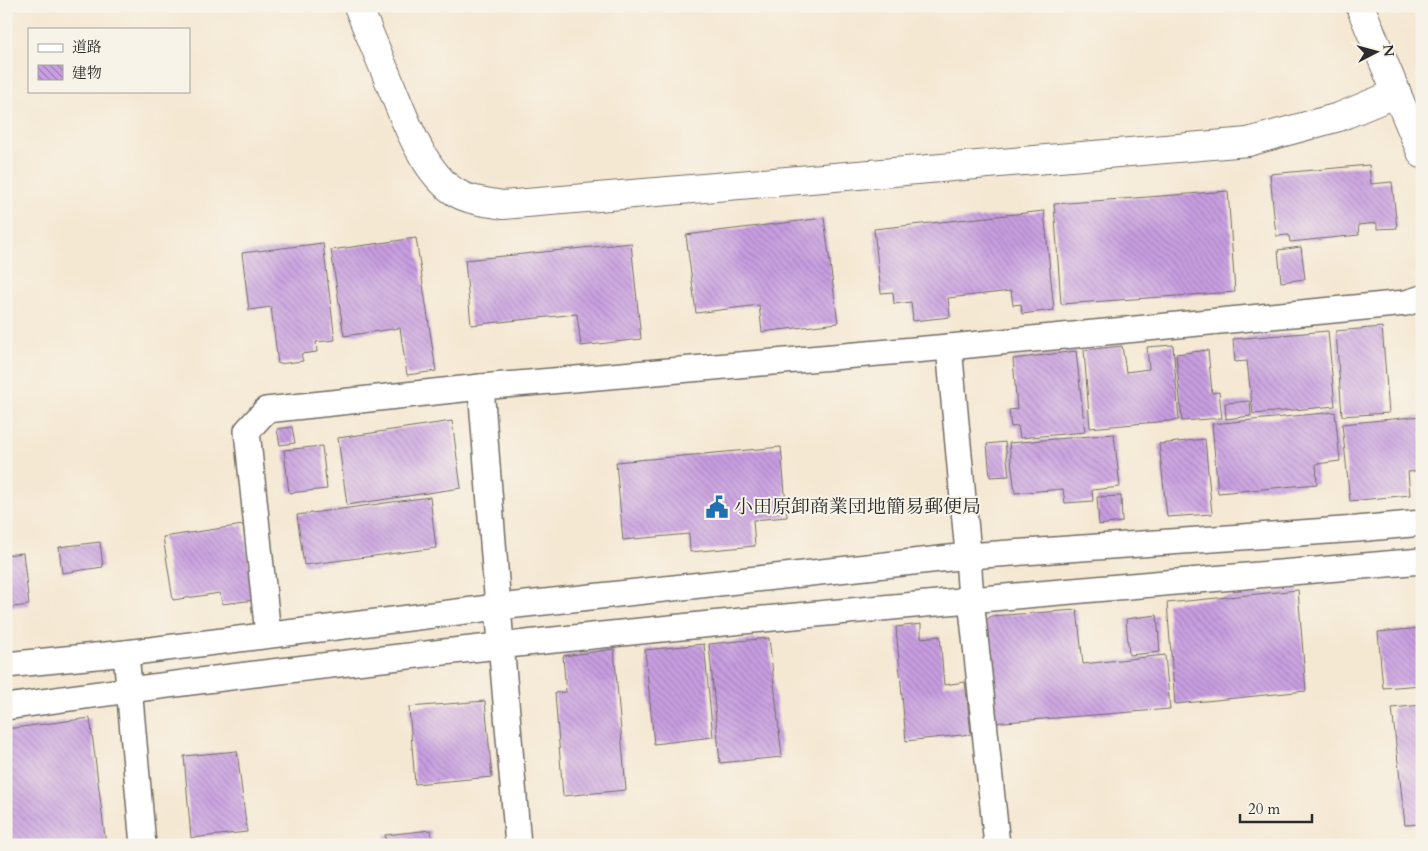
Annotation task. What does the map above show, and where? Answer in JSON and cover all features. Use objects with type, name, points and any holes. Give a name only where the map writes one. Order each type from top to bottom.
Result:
[{"type":"street","points":[[358,6],[408,127],[426,160],[441,181],[455,193],[474,201],[503,205],[1248,142],[1339,117],[1397,93]]},
{"type":"street","points":[[1360,6],[1422,154]]},
{"type":"street","points":[[268,635],[247,431],[266,410],[481,387],[949,347],[1406,303],[1422,298]]},
{"type":"street","points":[[949,347],[971,600],[997,845]]},
{"type":"street","points":[[481,387],[518,845]]},
{"type":"street","points":[[6,665],[126,653],[498,607],[968,556],[1422,523]]},
{"type":"street","points":[[1357,528],[1359,567]]},
{"type":"street","points":[[6,707],[129,690],[502,645],[971,600],[1422,561]]},
{"type":"street","points":[[126,653],[143,845]]},
{"type":"building","points":[[1369,165],[1371,184],[1392,182],[1397,228],[1377,229],[1377,223],[1358,225],[1359,235],[1290,242],[1289,235],[1276,236],[1270,174]]},
{"type":"building","points":[[1228,191],[1235,292],[1061,304],[1054,204]]},
{"type":"building","points":[[1044,211],[1054,310],[1022,314],[1021,304],[1013,305],[1011,291],[948,298],[950,317],[913,321],[911,302],[894,304],[893,292],[881,293],[874,229]]},
{"type":"building","points":[[824,218],[838,323],[762,332],[759,305],[696,313],[686,235]]},
{"type":"building","points":[[416,238],[436,371],[407,375],[400,328],[344,336],[331,250]]},
{"type":"building","points":[[323,243],[335,340],[316,342],[317,352],[301,354],[303,361],[278,364],[271,307],[249,310],[242,253]]},
{"type":"building","points":[[631,243],[641,339],[581,346],[577,314],[471,325],[465,260]]},
{"type":"building","points":[[1301,247],[1305,279],[1281,282],[1278,250]]},
{"type":"building","points":[[1382,327],[1389,413],[1342,416],[1336,331]]},
{"type":"building","points":[[1328,331],[1335,406],[1253,414],[1247,361],[1235,362],[1233,339]]},
{"type":"building","points":[[1173,345],[1179,420],[1090,428],[1084,350],[1122,346],[1126,372],[1149,369],[1147,347]]},
{"type":"building","points":[[1208,350],[1212,393],[1219,392],[1222,418],[1182,421],[1176,354]]},
{"type":"building","points":[[1076,351],[1085,432],[1020,438],[1018,426],[1011,427],[1009,410],[1017,409],[1013,359]]},
{"type":"building","points":[[1250,401],[1251,416],[1226,419],[1225,403]]},
{"type":"building","points":[[1335,412],[1340,461],[1316,464],[1317,484],[1218,493],[1212,424]]},
{"type":"building","points":[[1422,416],[1422,471],[1408,472],[1410,495],[1350,501],[1342,424]]},
{"type":"building","points":[[452,421],[461,488],[347,505],[338,438]]},
{"type":"building","points":[[292,427],[295,443],[280,445],[277,429]]},
{"type":"building","points":[[1114,434],[1120,487],[1092,490],[1093,501],[1065,503],[1063,489],[1015,493],[1009,443]]},
{"type":"building","points":[[1205,439],[1212,514],[1167,517],[1159,444]]},
{"type":"building","points":[[1005,442],[1009,476],[990,477],[987,444]]},
{"type":"building","points":[[322,446],[327,489],[289,493],[284,450]]},
{"type":"building","points":[[781,447],[787,517],[753,520],[755,546],[690,552],[689,534],[623,540],[616,462]]},
{"type":"building","points":[[1121,496],[1122,522],[1099,525],[1097,497]]},
{"type":"building","points":[[430,497],[436,548],[304,565],[297,515]]},
{"type":"building","points":[[243,525],[255,600],[222,604],[220,593],[173,600],[163,537]]},
{"type":"building","points":[[100,542],[103,567],[62,573],[59,547]]},
{"type":"building","points":[[23,553],[29,605],[6,608],[6,555]]},
{"type":"building","points":[[1298,590],[1306,691],[1175,704],[1167,603]]},
{"type":"building","points":[[1077,610],[1083,664],[1165,655],[1170,709],[992,723],[982,625],[991,616]]},
{"type":"building","points":[[1157,615],[1160,652],[1129,655],[1126,619]]},
{"type":"building","points":[[921,624],[921,638],[940,636],[944,685],[965,682],[971,734],[906,741],[896,627]]},
{"type":"building","points":[[1422,628],[1422,685],[1383,688],[1378,632]]},
{"type":"building","points":[[769,638],[782,757],[720,763],[709,644]]},
{"type":"building","points":[[704,644],[713,737],[654,744],[645,650]]},
{"type":"building","points":[[614,649],[626,790],[563,796],[555,693],[566,692],[563,656]]},
{"type":"building","points":[[485,701],[492,777],[415,784],[409,707]]},
{"type":"building","points":[[1422,705],[1422,824],[1405,825],[1392,708]]},
{"type":"building","points":[[90,718],[106,845],[6,845],[6,729]]},
{"type":"building","points":[[237,751],[247,832],[191,838],[184,756]]},
{"type":"building","points":[[431,830],[432,845],[386,845],[385,835]]},
{"type":"place","name":"小田原卸商業団地簡易郵便局","points":[[717,507]]}]
